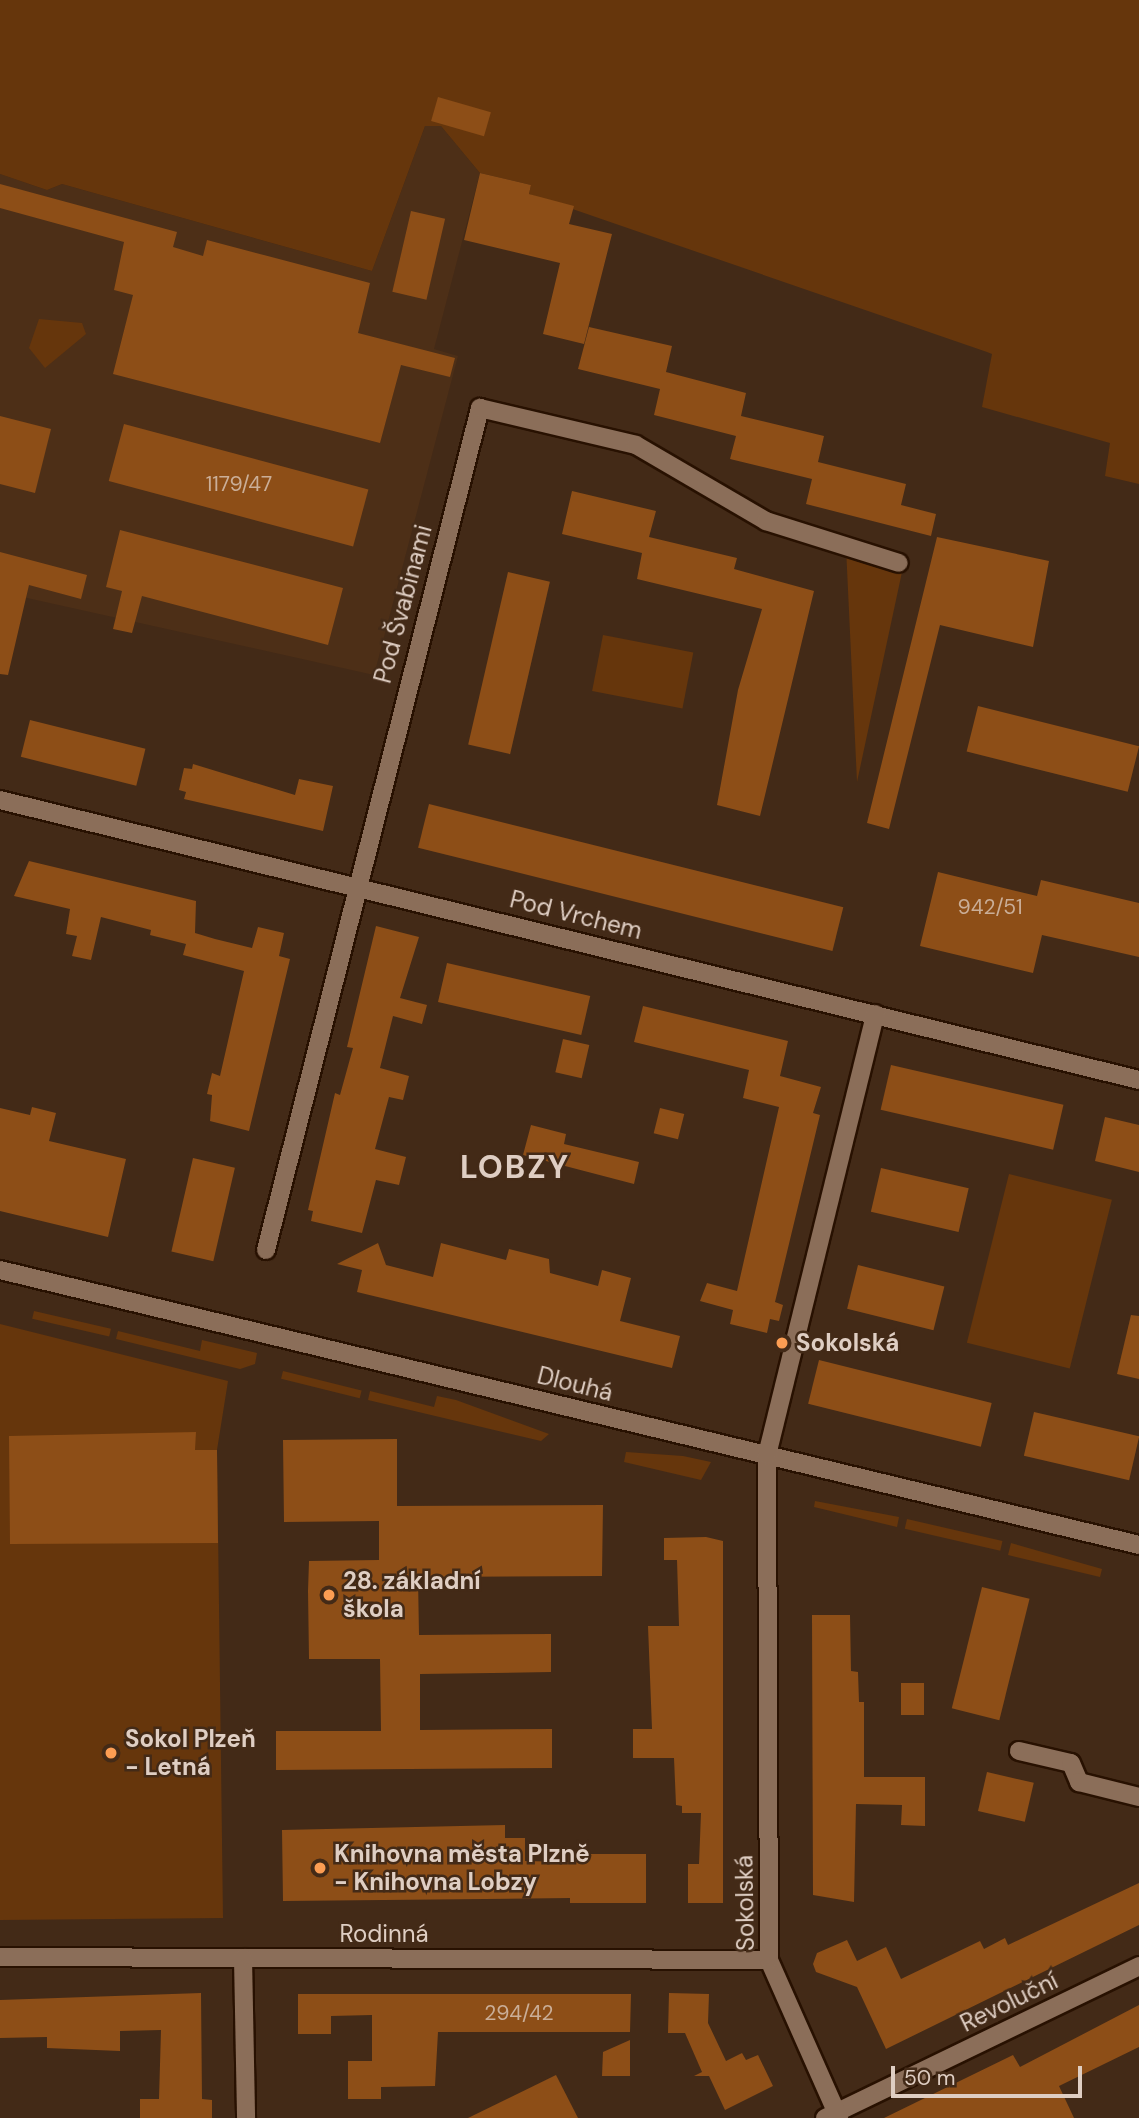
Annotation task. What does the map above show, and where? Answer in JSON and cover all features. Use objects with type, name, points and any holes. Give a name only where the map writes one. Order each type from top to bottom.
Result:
[{"type":"street","name":"Pod Švabinami","points":[[266,1250],[356,886],[480,408],[636,445],[766,521],[899,563]]},
{"type":"street","name":"Pod Vrchem","points":[[0,800],[1139,1080]]},
{"type":"street","name":"Sokolská","points":[[834,2116],[769,1960],[768,1455],[875,1014]]},
{"type":"street","name":"Dlouhá","points":[[0,1270],[1139,1545]]},
{"type":"street","points":[[1019,1751],[1071,1763],[1079,1782],[1139,1797]]},
{"type":"street","name":"Rodinná","points":[[0,1957],[769,1960]]},
{"type":"street","points":[[243,1958],[246,2118]]},
{"type":"street","name":"Revoluční","points":[[834,2116],[1139,1966]]},
{"type":"shaded area","points":[[0,0],[1139,0],[1139,484],[1105,476],[1110,443],[982,407],[992,354],[529,194],[531,185],[480,173],[441,126],[425,126],[372,271],[62,184],[47,190],[0,174]]},
{"type":"shaded area","points":[[425,126],[441,126],[480,173],[434,349],[458,356],[374,675],[0,592],[0,174],[47,190],[62,184],[372,271]]},
{"type":"shaded area","points":[[39,319],[82,323],[86,334],[45,368],[29,348]]},
{"type":"shaded area","points":[[846,547],[899,563],[902,572],[857,782]]},
{"type":"shaded area","points":[[603,635],[693,653],[682,709],[592,691]]},
{"type":"shaded area","points":[[1009,1174],[1112,1200],[1070,1368],[967,1343]]},
{"type":"shaded area","points":[[34,1311],[111,1329],[109,1337],[32,1319]]},
{"type":"shaded area","name":"Sokol Plzeň - Letná","points":[[0,1324],[228,1381],[217,1450],[223,1918],[0,1920]]},
{"type":"shaded area","points":[[118,1331],[200,1351],[202,1340],[257,1353],[255,1364],[240,1369],[116,1339]]},
{"type":"shaded area","points":[[283,1371],[362,1391],[360,1398],[281,1379]]},
{"type":"shaded area","points":[[370,1391],[434,1407],[437,1396],[456,1400],[549,1434],[541,1441],[368,1400]]},
{"type":"shaded area","points":[[626,1452],[683,1456],[711,1462],[701,1480],[624,1462]]},
{"type":"shaded area","points":[[815,1501],[899,1517],[897,1527],[814,1507]]},
{"type":"shaded area","points":[[907,1519],[1002,1541],[1000,1551],[905,1529]]},
{"type":"shaded area","points":[[1011,1543],[1102,1569],[1100,1577],[1008,1555]]},
{"type":"building","points":[[438,97],[491,112],[484,136],[431,121]]},
{"type":"building","points":[[480,173],[531,185],[529,194],[574,206],[569,224],[612,234],[584,344],[543,334],[560,263],[464,240]]},
{"type":"building","points":[[0,184],[177,232],[173,247],[203,256],[207,240],[370,283],[358,333],[455,358],[450,377],[401,365],[380,443],[113,374],[133,295],[114,290],[124,242],[0,208]]},
{"type":"building","points":[[411,211],[445,219],[426,300],[392,292]]},
{"type":"building","points":[[589,327],[672,346],[666,372],[746,393],[741,416],[824,436],[818,462],[906,484],[901,505],[936,514],[931,536],[806,504],[812,479],[730,459],[736,436],[654,415],[660,389],[578,369]]},
{"type":"building","points":[[0,416],[51,429],[35,493],[0,484]]},
{"type":"building","points":[[124,424],[368,489],[353,546],[109,481]]},
{"type":"building","points":[[572,491],[656,511],[649,537],[737,558],[734,569],[814,591],[760,816],[717,805],[738,690],[762,609],[637,579],[642,553],[562,534]]},
{"type":"building","points":[[120,530],[343,588],[328,645],[142,596],[132,633],[113,629],[122,591],[106,587]]},
{"type":"building","points":[[937,537],[1049,561],[1033,647],[940,625],[889,829],[867,823]]},
{"type":"building","points":[[0,552],[87,575],[81,599],[29,585],[8,675],[0,674]]},
{"type":"building","points":[[508,572],[550,582],[510,754],[468,744]]},
{"type":"building","points":[[978,706],[1139,746],[1128,792],[967,752]]},
{"type":"building","points":[[30,720],[145,749],[136,786],[21,757]]},
{"type":"building","points":[[193,764],[295,795],[299,779],[333,786],[323,831],[184,799],[186,792],[179,790],[184,768],[192,769]]},
{"type":"building","points":[[429,804],[843,907],[832,951],[418,848]]},
{"type":"building","points":[[29,861],[196,901],[195,933],[215,939],[252,948],[258,927],[284,933],[279,956],[290,959],[249,1131],[210,1121],[212,1095],[207,1094],[212,1073],[220,1076],[244,971],[183,955],[186,944],[150,935],[151,930],[101,917],[91,960],[72,956],[77,936],[66,934],[70,909],[14,896]]},
{"type":"building","points":[[938,872],[1037,896],[1041,880],[1139,903],[1139,957],[1042,935],[1033,973],[920,946]]},
{"type":"building","points":[[376,926],[419,937],[400,998],[427,1005],[422,1024],[393,1016],[380,1068],[409,1076],[403,1100],[389,1097],[375,1149],[406,1157],[399,1185],[376,1180],[362,1233],[311,1221],[313,1211],[308,1210],[335,1093],[340,1095],[353,1048],[347,1047]]},
{"type":"building","points":[[447,963],[590,996],[581,1035],[438,1002]]},
{"type":"building","points":[[643,1006],[788,1041],[780,1076],[821,1087],[813,1113],[820,1115],[775,1302],[783,1305],[779,1321],[770,1319],[767,1333],[730,1324],[733,1310],[700,1301],[707,1283],[737,1291],[779,1107],[743,1098],[749,1070],[634,1042]]},
{"type":"building","points":[[563,1039],[589,1045],[582,1078],[555,1072]]},
{"type":"building","points":[[891,1065],[1063,1105],[1053,1150],[881,1110]]},
{"type":"building","points":[[32,1107],[56,1113],[49,1141],[126,1159],[108,1237],[0,1211],[0,1108],[30,1115]]},
{"type":"building","points":[[660,1108],[684,1114],[678,1139],[654,1133]]},
{"type":"building","points":[[1105,1117],[1139,1125],[1139,1172],[1095,1161]]},
{"type":"building","points":[[531,1125],[566,1134],[564,1144],[639,1162],[634,1184],[523,1155]]},
{"type":"building","points":[[193,1158],[235,1168],[213,1261],[171,1252]]},
{"type":"building","points":[[881,1168],[969,1188],[959,1232],[871,1212]]},
{"type":"building","points":[[378,1243],[386,1265],[433,1277],[441,1243],[506,1260],[509,1249],[549,1259],[550,1273],[598,1286],[602,1270],[631,1278],[620,1321],[680,1336],[672,1368],[357,1292],[362,1270],[337,1264]]},
{"type":"building","points":[[858,1265],[944,1287],[933,1330],[847,1309]]},
{"type":"building","points":[[1131,1315],[1139,1316],[1139,1379],[1117,1374]]},
{"type":"building","points":[[819,1360],[992,1403],[981,1447],[808,1404]]},
{"type":"building","points":[[1034,1412],[1139,1436],[1129,1480],[1024,1456]]},
{"type":"building","points":[[196,1432],[195,1450],[217,1450],[218,1543],[10,1544],[9,1436]]},
{"type":"building","points":[[397,1439],[397,1506],[603,1505],[602,1576],[418,1577],[419,1635],[551,1634],[551,1672],[420,1674],[420,1730],[552,1729],[552,1768],[276,1770],[276,1731],[381,1731],[380,1659],[309,1659],[308,1591],[309,1561],[379,1560],[379,1521],[284,1522],[283,1440]]},
{"type":"building","points":[[706,1537],[723,1541],[723,1903],[688,1903],[688,1864],[699,1864],[701,1813],[682,1813],[682,1806],[676,1805],[674,1758],[633,1758],[633,1729],[652,1729],[648,1626],[679,1626],[677,1560],[664,1560],[664,1538]]},
{"type":"building","points":[[982,1587],[1030,1599],[999,1720],[952,1708]]},
{"type":"building","points":[[812,1615],[850,1615],[851,1671],[858,1672],[859,1702],[864,1702],[864,1777],[925,1777],[925,1826],[901,1825],[902,1805],[856,1804],[854,1902],[813,1895]]},
{"type":"building","points":[[901,1683],[924,1683],[924,1715],[901,1715]]},
{"type":"building","points":[[987,1772],[1034,1783],[1025,1822],[978,1811]]},
{"type":"building","points":[[505,1825],[505,1838],[525,1838],[525,1861],[568,1862],[568,1854],[646,1854],[646,1903],[570,1903],[570,1898],[283,1901],[282,1830]]},
{"type":"building","points":[[1139,1883],[1139,1925],[886,2049],[857,1987],[816,1972],[813,1964],[817,1953],[847,1940],[857,1961],[886,1947],[901,1979],[980,1941],[984,1949],[1005,1938],[1008,1945]]},
{"type":"building","points":[[201,1993],[202,2099],[212,2100],[212,2118],[140,2118],[140,2099],[159,2099],[161,2030],[120,2031],[120,2051],[47,2048],[47,2037],[0,2038],[0,2000]]},
{"type":"building","points":[[669,1993],[709,1994],[708,2023],[726,2061],[742,2053],[746,2060],[758,2055],[773,2086],[725,2110],[709,2076],[694,2076],[702,2072],[685,2033],[668,2033]]},
{"type":"building","points":[[298,1994],[631,1994],[630,2032],[438,2032],[435,2086],[381,2087],[381,2099],[348,2099],[348,2061],[372,2061],[372,2015],[331,2016],[331,2034],[298,2034]]},
{"type":"building","points":[[1139,2005],[1139,2047],[1059,2086],[1074,2118],[884,2118],[1013,2055],[1020,2067]]},
{"type":"building","points":[[630,2040],[630,2076],[602,2076],[603,2052]]},
{"type":"building","points":[[556,2075],[578,2118],[468,2118]]},
{"type":"place","name":"Sokolská","points":[[782,1343]]},
{"type":"place","name":"28. základní škola","points":[[329,1595]]},
{"type":"place","name":"Sokol Plzeň - Letná","points":[[111,1753]]},
{"type":"place","name":"Knihovna města Plzně - Knihovna Lobzy","points":[[320,1868]]},
{"type":"district","name":"LOBZY","points":[[515,1167]]}]
